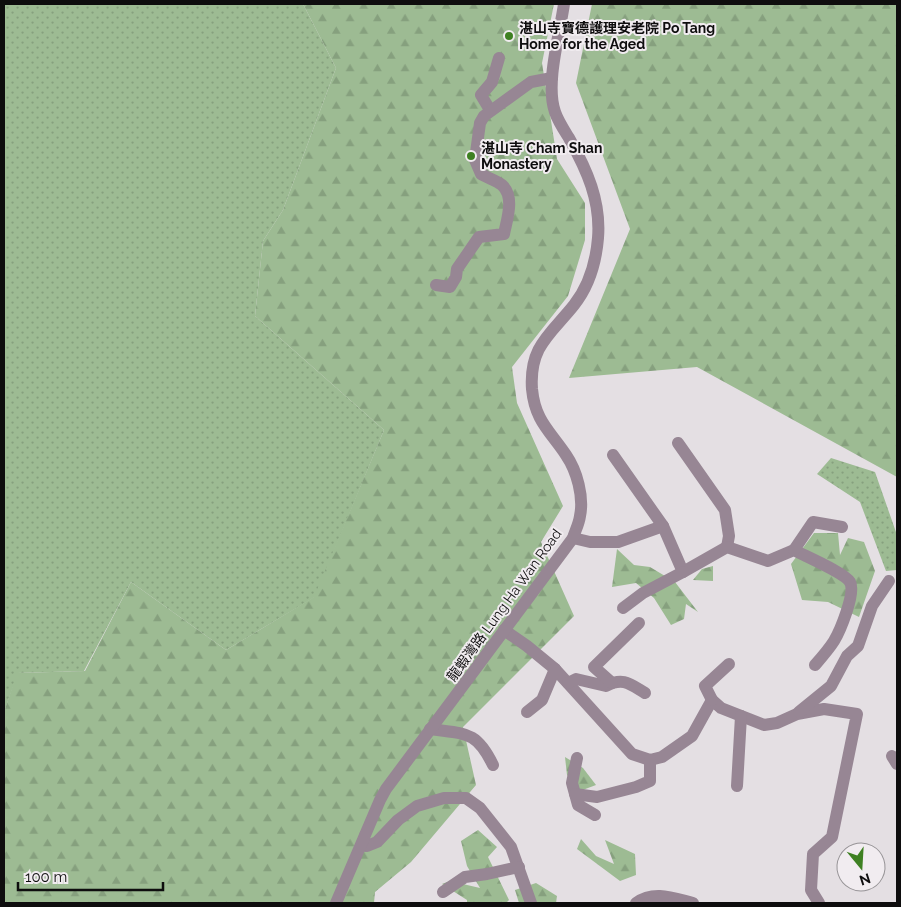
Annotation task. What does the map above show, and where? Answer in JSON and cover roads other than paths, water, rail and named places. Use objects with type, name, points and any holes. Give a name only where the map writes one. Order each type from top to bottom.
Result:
[{"type":"street","name":"龍蝦灣路 Lung Ha Wan Road","points":[[336,903],[383,794],[573,538],[580,516],[581,497],[576,477],[567,456],[545,428],[536,409],[532,388],[533,368],[542,342],[574,304],[589,278],[597,250],[598,216],[591,183],[582,161],[555,113],[553,103],[552,78],[564,4]]},
{"type":"street","points":[[490,110],[481,95],[492,82],[499,58]]},
{"type":"street","points":[[436,285],[450,287],[456,277],[457,269],[479,237],[504,234],[509,209],[509,194],[502,185],[481,174],[475,160],[480,123],[490,110],[531,82],[552,78]]},
{"type":"street","points":[[623,608],[644,593],[727,547],[730,536],[725,510],[678,443]]},
{"type":"street","points":[[613,455],[663,526],[683,572]]},
{"type":"street","points":[[727,547],[768,561],[794,550],[813,522],[842,528]]},
{"type":"street","points":[[573,538],[590,542],[618,542],[663,526]]},
{"type":"street","points":[[794,550],[841,574],[850,582],[852,591],[836,638],[816,665]]},
{"type":"street","points":[[797,714],[831,686],[847,656],[858,646],[872,606],[888,581]]},
{"type":"street","points":[[612,683],[594,667],[639,623]]},
{"type":"street","points":[[504,630],[555,669],[632,754],[650,760],[662,757],[692,736],[712,700]]},
{"type":"street","points":[[729,664],[704,686],[712,700],[721,708],[764,725],[777,723],[797,714],[824,709],[857,714],[832,837],[813,854],[811,890],[818,903]]},
{"type":"street","points":[[527,712],[542,700],[555,669]]},
{"type":"street","points":[[568,683],[576,678],[606,686],[615,681],[627,682],[645,693]]},
{"type":"street","points":[[737,786],[741,716]]},
{"type":"street","points":[[430,729],[470,735],[485,749],[493,765]]},
{"type":"street","points":[[576,758],[572,783],[578,805],[595,816]]},
{"type":"street","points":[[575,794],[598,797],[650,782],[650,760]]},
{"type":"street","points":[[362,845],[367,846],[377,842],[398,820],[418,806],[444,798],[469,800],[480,808],[508,842],[531,903]]},
{"type":"street","points":[[444,892],[465,877],[519,867]]},
{"type":"street","points":[[636,903],[642,898],[653,895],[666,896],[693,903]]},
{"type":"place","name":"湛山寺寶德護理安老院 Po Tang Home for the Aged","points":[[509,36]]},
{"type":"place","name":"湛山寺 Cham Shan Monastery","points":[[471,156]]}]
